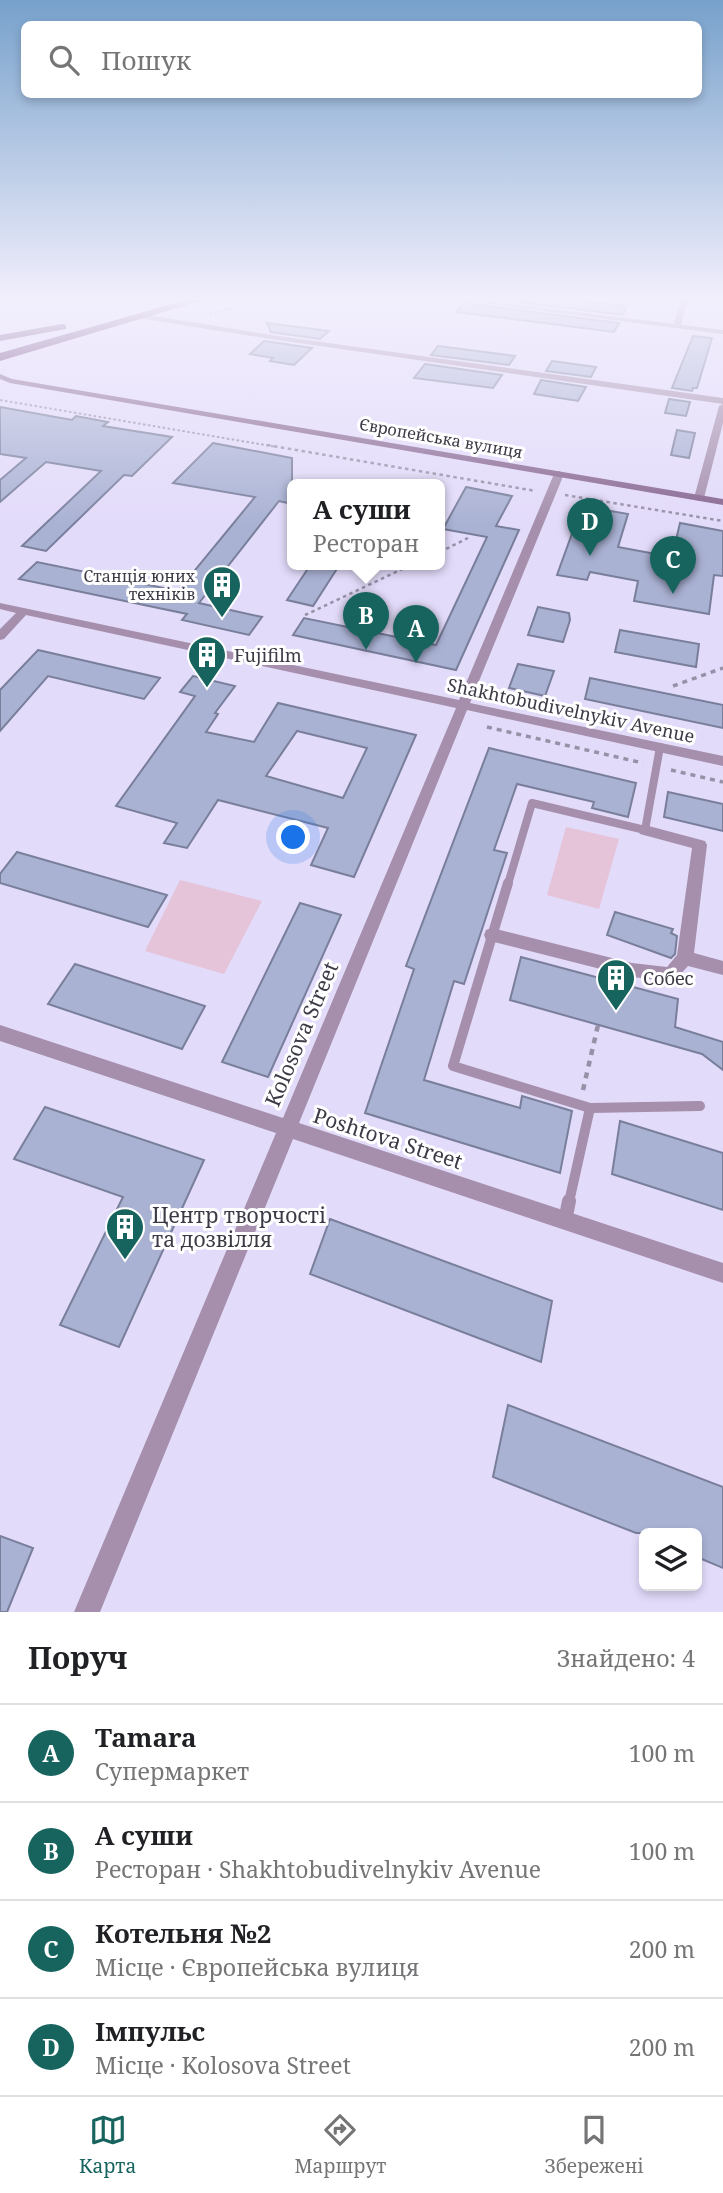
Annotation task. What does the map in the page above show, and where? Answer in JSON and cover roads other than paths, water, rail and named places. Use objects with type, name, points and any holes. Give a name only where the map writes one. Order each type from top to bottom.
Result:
[{"type":"street","points":[[520,373],[723,403],[699,498]]},
{"type":"street","name":"Європейська вулиця","points":[[0,376],[10,381],[723,502]]},
{"type":"street","name":"Європейська вулиця","points":[[0,382],[29,384]]},
{"type":"street","name":"Kolosova Street","points":[[87,1612],[559,474]]},
{"type":"street","name":"Shakhtobudivelnykiv Avenue","points":[[0,606],[462,713],[660,747],[723,761]]},
{"type":"street","points":[[0,636],[24,611]]},
{"type":"street","points":[[492,935],[632,970],[670,974],[685,958],[700,845],[645,830]]},
{"type":"street","points":[[685,958],[723,968]]},
{"type":"street","name":"Poshtova Street","points":[[0,1033],[723,1273]]},
{"type":"lane","points":[[660,747],[645,830],[533,803],[453,1066],[585,1107],[700,1106]]},
{"type":"lane","points":[[565,1221],[585,1107]]},
{"type":"place","name":"Імпульс","points":[[590,556]]},
{"type":"place","name":"Котельня №2","points":[[673,594]]},
{"type":"place","name":"Станція юних техніків","points":[[222,619]]},
{"type":"place","name":"А суши","points":[[366,650]]},
{"type":"place","name":"Tamara","points":[[416,663]]},
{"type":"place","name":"Fujifilm","points":[[207,689]]},
{"type":"place","name":"Собес","points":[[616,1012]]},
{"type":"place","name":"Центр творчості та дозвілля","points":[[125,1261]]}]
